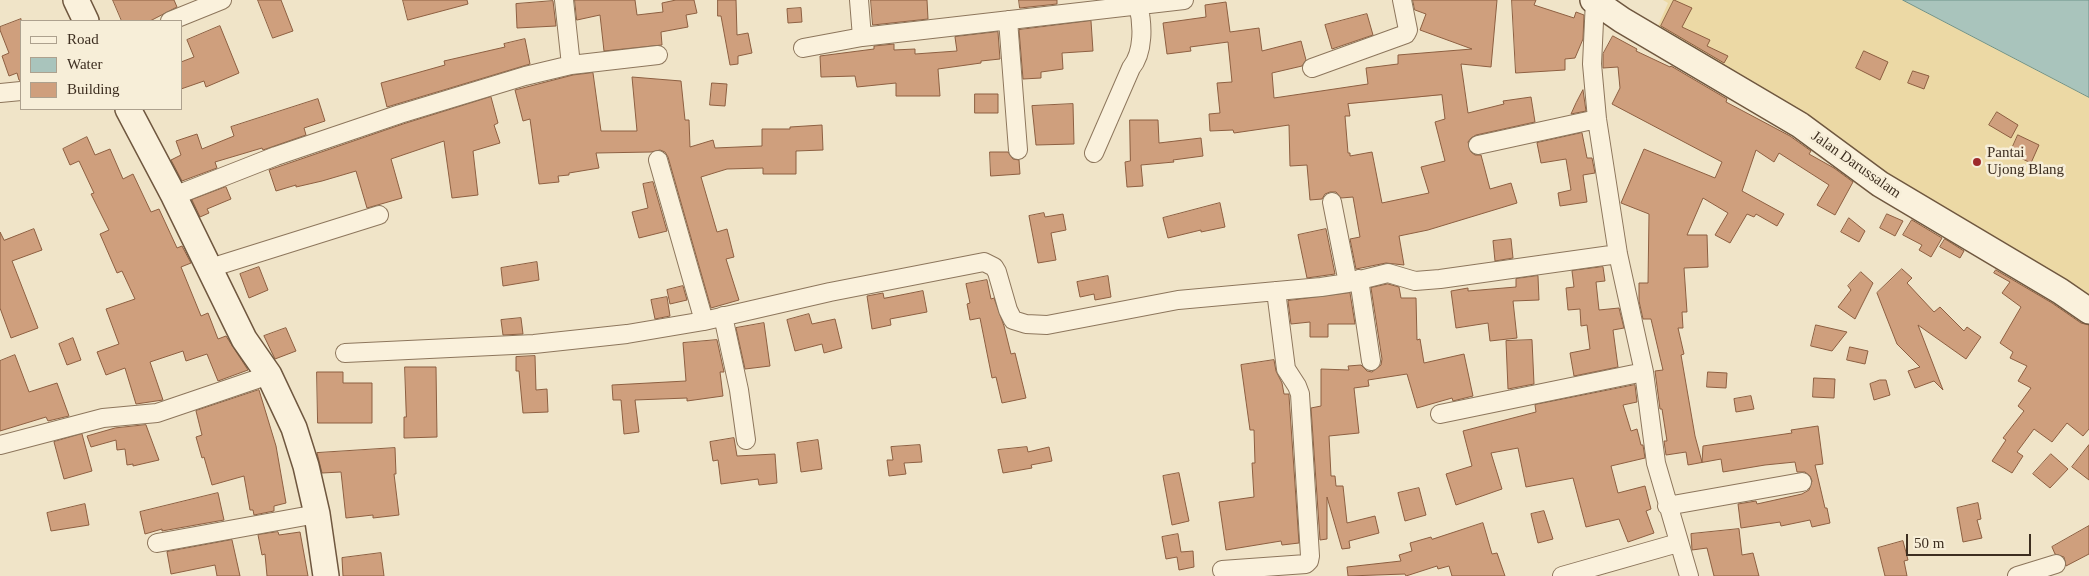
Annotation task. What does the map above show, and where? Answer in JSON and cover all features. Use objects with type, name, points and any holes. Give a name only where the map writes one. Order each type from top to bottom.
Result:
[{"type":"street","points":[[76,0],[86,20]]},
{"type":"street","points":[[172,20],[222,0]]},
{"type":"street","points":[[564,0],[571,65]]},
{"type":"street","points":[[859,0],[862,37]]},
{"type":"street","points":[[803,48],[862,37],[1184,0]]},
{"type":"street","points":[[1312,68],[1406,34],[1408,30],[1402,0]]},
{"type":"street","points":[[1604,4],[1592,64],[1597,119],[1618,254],[1644,372],[1656,463],[1689,576]]},
{"type":"street","name":"Jalan Darussalam","points":[[1604,4],[1800,125],[1880,184],[2060,291],[2089,311]]},
{"type":"street","points":[[1094,153],[1135,62],[1141,34],[1138,5]]},
{"type":"street","points":[[1008,20],[1018,150]]},
{"type":"street","points":[[174,196],[276,156],[400,114],[525,76],[571,65],[658,55]]},
{"type":"street","points":[[0,94],[20,91]]},
{"type":"street","points":[[129,110],[174,196],[244,338],[269,375],[294,428],[306,466],[317,514],[326,576]]},
{"type":"street","points":[[1478,145],[1597,119]]},
{"type":"street","points":[[658,160],[704,321]]},
{"type":"street","points":[[1332,202],[1354,281],[1371,361]]},
{"type":"street","points":[[210,268],[379,215]]},
{"type":"street","points":[[345,353],[534,344],[627,334],[704,321],[830,292],[984,262],[994,267],[997,272],[1008,310],[1013,320],[1026,324],[1047,325],[1178,300],[1276,291],[1354,281],[1388,273],[1415,281],[1440,279],[1618,254]]},
{"type":"street","points":[[1222,570],[1306,564],[1310,556],[1300,394],[1286,369],[1276,291]]},
{"type":"street","points":[[723,316],[739,390],[746,440]]},
{"type":"street","points":[[1440,414],[1644,372]]},
{"type":"street","points":[[0,445],[103,418],[157,413],[269,375]]},
{"type":"street","points":[[1667,506],[1802,482]]},
{"type":"street","points":[[157,542],[317,514]]},
{"type":"street","points":[[1562,576],[1678,543]]},
{"type":"street","points":[[2017,576],[2056,564]]},
{"type":"sand","name":"Pantai Ujong Blang","points":[[1663,0],[1903,0],[2089,97],[2089,299],[1654,35],[1668,3]]},
{"type":"water","points":[[1903,0],[2089,0],[2089,97]]},
{"type":"building","points":[[113,0],[174,0],[177,7],[152,20],[122,20]]},
{"type":"building","points":[[258,0],[281,0],[293,31],[273,38]]},
{"type":"building","points":[[403,0],[467,0],[468,4],[408,20]]},
{"type":"building","points":[[575,0],[635,0],[637,15],[663,12],[662,3],[676,0],[694,0],[697,13],[686,15],[688,27],[661,32],[662,45],[604,51],[600,15],[577,20]]},
{"type":"building","points":[[718,0],[736,0],[737,35],[748,33],[752,53],[738,56],[738,64],[730,65],[721,16],[718,16]]},
{"type":"building","points":[[871,0],[927,0],[928,19],[873,25]]},
{"type":"building","points":[[1019,0],[1057,0],[1057,4],[1020,8]]},
{"type":"building","points":[[1413,0],[1497,0],[1491,67],[1461,64],[1468,113],[1504,104],[1503,101],[1531,97],[1535,122],[1476,135],[1468,142],[1471,152],[1475,155],[1481,155],[1490,189],[1511,183],[1517,203],[1428,230],[1399,236],[1404,265],[1386,263],[1356,269],[1350,239],[1360,237],[1353,197],[1341,198],[1336,192],[1330,192],[1325,194],[1322,199],[1310,200],[1307,165],[1290,166],[1289,125],[1234,133],[1233,130],[1210,131],[1209,114],[1220,113],[1217,83],[1232,82],[1228,42],[1190,47],[1191,51],[1167,54],[1163,23],[1206,17],[1205,5],[1226,2],[1230,32],[1259,28],[1262,51],[1301,41],[1306,60],[1302,66],[1272,73],[1274,98],[1368,84],[1366,68],[1398,64],[1398,55],[1472,49],[1420,30],[1426,14],[1415,10]],"holes":[[[1442,95],[1445,119],[1435,122],[1445,161],[1421,167],[1429,193],[1382,203],[1372,152],[1350,156],[1350,153],[1348,153],[1345,116],[1350,116],[1348,104]]]},
{"type":"building","points":[[1512,0],[1536,0],[1534,5],[1574,18],[1576,12],[1584,15],[1583,39],[1575,58],[1565,59],[1565,70],[1516,73]]},
{"type":"building","points":[[1674,0],[1692,8],[1682,27],[1710,40],[1707,46],[1728,56],[1724,63],[1661,26]]},
{"type":"building","points":[[553,1],[556,26],[517,28],[516,4]]},
{"type":"building","points":[[801,8],[802,22],[788,23],[787,9]]},
{"type":"building","points":[[1367,14],[1373,35],[1332,49],[1325,25]]},
{"type":"building","points":[[21,19],[20,80],[17,73],[9,76],[2,56],[9,53],[0,27]]},
{"type":"building","points":[[1091,21],[1093,51],[1062,53],[1063,69],[1041,72],[1041,78],[1023,79],[1019,30]]},
{"type":"building","points":[[220,26],[239,73],[206,87],[204,81],[182,89],[182,62],[194,57],[187,40]]},
{"type":"building","points":[[998,32],[1000,59],[938,69],[940,96],[896,96],[896,83],[857,87],[855,76],[821,77],[820,56],[874,49],[874,46],[894,44],[894,50],[915,49],[915,54],[957,51],[955,37]]},
{"type":"building","points":[[1613,36],[1637,49],[1636,51],[1671,66],[1727,99],[1726,102],[1790,136],[1811,151],[1809,154],[1834,168],[1853,182],[1835,215],[1817,205],[1829,185],[1779,153],[1774,162],[1756,150],[1742,191],[1784,214],[1777,226],[1756,214],[1754,217],[1747,214],[1730,243],[1715,235],[1728,213],[1703,198],[1687,235],[1707,235],[1708,267],[1684,268],[1687,312],[1682,312],[1683,328],[1678,328],[1684,354],[1681,355],[1695,436],[1702,462],[1703,446],[1792,433],[1791,430],[1818,426],[1823,464],[1815,465],[1830,523],[1812,527],[1810,520],[1781,526],[1780,522],[1741,528],[1738,504],[1756,501],[1757,504],[1802,494],[1809,490],[1812,481],[1810,476],[1805,472],[1797,472],[1795,462],[1723,472],[1721,459],[1688,465],[1686,452],[1666,455],[1664,441],[1667,441],[1655,371],[1663,370],[1651,319],[1643,319],[1639,301],[1639,283],[1648,283],[1649,214],[1621,203],[1644,149],[1715,178],[1722,162],[1612,104],[1620,88],[1618,67],[1603,68],[1603,54]]},
{"type":"building","points":[[525,39],[530,64],[387,107],[381,83],[445,65],[444,61],[505,47],[504,44]]},
{"type":"building","points":[[1864,51],[1888,62],[1880,80],[1856,68]]},
{"type":"building","points":[[1913,71],[1929,76],[1924,89],[1908,83]]},
{"type":"building","points":[[593,73],[601,131],[637,131],[632,77],[681,81],[685,120],[689,120],[690,147],[713,140],[715,148],[762,146],[762,129],[790,129],[790,127],[822,125],[823,150],[796,151],[796,174],[763,174],[763,168],[727,169],[701,177],[717,232],[727,229],[734,257],[726,259],[739,300],[711,308],[665,152],[660,150],[651,152],[596,153],[599,168],[558,176],[559,182],[539,184],[530,119],[523,121],[515,90],[573,75]]},
{"type":"building","points":[[712,83],[727,84],[725,106],[710,105]]},
{"type":"building","points":[[1583,90],[1586,111],[1571,114],[1576,103]]},
{"type":"building","points":[[975,94],[998,94],[998,113],[975,113]]},
{"type":"building","points":[[491,97],[498,123],[494,125],[500,143],[473,151],[478,195],[452,198],[444,141],[391,159],[402,198],[367,208],[356,171],[276,191],[269,170],[403,124]]},
{"type":"building","points":[[318,99],[325,121],[304,128],[306,135],[263,150],[262,148],[215,162],[217,168],[182,181],[171,160],[181,155],[176,141],[197,134],[202,149],[234,136],[231,127]]},
{"type":"building","points":[[1073,104],[1074,144],[1036,145],[1032,106]]},
{"type":"building","points":[[1997,112],[2018,125],[2011,138],[1989,125]]},
{"type":"building","points":[[1130,120],[1158,120],[1159,143],[1201,138],[1203,156],[1173,160],[1174,162],[1141,165],[1143,186],[1127,187],[1125,162],[1130,161]]},
{"type":"building","points":[[1582,133],[1587,158],[1592,158],[1595,173],[1583,175],[1587,202],[1560,206],[1558,193],[1571,190],[1566,159],[1541,163],[1537,143]]},
{"type":"building","points":[[2018,135],[2039,145],[2031,163],[2010,153]]},
{"type":"building","points":[[87,137],[95,155],[110,149],[123,179],[133,174],[151,212],[159,209],[177,248],[182,246],[191,263],[181,267],[201,316],[208,313],[218,339],[226,336],[248,370],[218,381],[207,354],[186,361],[183,351],[150,362],[163,400],[136,404],[125,368],[106,375],[97,352],[119,344],[106,309],[135,299],[122,271],[117,273],[100,234],[109,230],[91,194],[94,193],[79,161],[70,165],[63,149]]},
{"type":"building","points":[[990,152],[1008,152],[1013,159],[1019,160],[1020,174],[991,176]]},
{"type":"building","points":[[653,182],[667,231],[639,238],[632,212],[648,208],[643,184]]},
{"type":"building","points":[[226,187],[231,199],[207,209],[209,213],[200,217],[192,200]]},
{"type":"building","points":[[1220,203],[1225,227],[1201,232],[1201,230],[1168,238],[1163,218]]},
{"type":"building","points":[[1044,213],[1045,217],[1063,214],[1066,230],[1051,233],[1056,260],[1038,263],[1029,216]]},
{"type":"building","points":[[1887,214],[1903,221],[1895,236],[1880,228]]},
{"type":"building","points":[[1849,218],[1865,231],[1859,242],[1841,232]]},
{"type":"building","points":[[1912,220],[1942,238],[1931,257],[1919,250],[1922,245],[1903,235]]},
{"type":"building","points":[[34,229],[42,250],[12,261],[38,328],[11,338],[0,308],[0,232],[4,240]]},
{"type":"building","points":[[1326,229],[1335,274],[1307,278],[1298,235]]},
{"type":"building","points":[[1511,239],[1513,258],[1495,261],[1493,241]]},
{"type":"building","points":[[1945,239],[1964,251],[1960,258],[1940,247]]},
{"type":"building","points":[[537,262],[539,280],[503,286],[501,268]]},
{"type":"building","points":[[259,267],[268,290],[249,298],[240,274]]},
{"type":"building","points":[[1603,267],[1605,281],[1596,282],[1599,310],[1619,308],[1624,328],[1613,330],[1618,367],[1574,376],[1570,353],[1590,349],[1587,325],[1581,326],[1580,309],[1568,310],[1566,288],[1574,287],[1572,271]]},
{"type":"building","points":[[1902,269],[1912,278],[1907,283],[1934,312],[1940,307],[1964,331],[1967,327],[1981,337],[1966,359],[1918,325],[1943,390],[1934,381],[1915,388],[1908,371],[1920,367],[1897,344],[1877,293]]},
{"type":"building","points":[[1996,270],[2052,303],[2081,323],[2089,325],[2089,429],[2083,436],[2067,423],[2052,442],[2034,429],[2017,452],[2023,456],[2012,473],[1992,461],[2006,440],[2003,438],[2024,411],[2018,406],[2031,388],[2018,381],[2027,366],[2010,358],[2013,352],[2000,343],[2021,307],[2002,293],[2010,282],[1994,273]]},
{"type":"building","points":[[1861,272],[1873,283],[1855,319],[1838,307],[1851,290],[1848,286]]},
{"type":"building","points":[[1108,276],[1111,297],[1095,300],[1094,294],[1080,297],[1077,282]]},
{"type":"building","points":[[1538,276],[1539,300],[1513,301],[1517,338],[1490,341],[1488,323],[1456,328],[1451,291],[1468,288],[1468,291],[1516,287],[1516,279]]},
{"type":"building","points":[[987,280],[991,299],[994,298],[1011,354],[1015,353],[1026,398],[1002,403],[996,377],[992,378],[980,318],[970,320],[967,304],[970,303],[966,284]]},
{"type":"building","points":[[1388,284],[1399,287],[1401,298],[1416,298],[1417,340],[1420,339],[1424,363],[1464,354],[1473,396],[1453,401],[1452,398],[1417,408],[1407,374],[1368,380],[1369,386],[1354,388],[1359,433],[1329,436],[1331,476],[1335,476],[1336,486],[1343,486],[1347,523],[1375,516],[1379,533],[1349,541],[1350,548],[1342,549],[1327,497],[1327,539],[1320,540],[1311,408],[1321,406],[1321,369],[1349,370],[1348,366],[1361,365],[1367,371],[1372,372],[1381,365],[1382,359],[1371,288]]},
{"type":"building","points":[[683,286],[687,300],[670,304],[667,290]]},
{"type":"building","points":[[923,291],[927,312],[890,319],[891,325],[872,329],[867,296],[883,293],[884,298]]},
{"type":"building","points":[[1350,293],[1355,324],[1328,324],[1328,337],[1310,337],[1310,322],[1291,324],[1288,301]]},
{"type":"building","points":[[667,297],[670,316],[655,319],[651,300]]},
{"type":"building","points":[[809,314],[812,324],[835,319],[842,348],[824,353],[822,344],[795,351],[787,320]]},
{"type":"building","points":[[521,318],[523,334],[503,335],[501,320]]},
{"type":"building","points":[[764,323],[770,366],[745,369],[736,328]]},
{"type":"building","points":[[1816,325],[1847,332],[1832,351],[1811,346]]},
{"type":"building","points":[[286,328],[296,351],[275,359],[264,336]]},
{"type":"building","points":[[73,338],[81,360],[67,365],[59,344]]},
{"type":"building","points":[[717,340],[724,372],[720,372],[723,396],[687,401],[687,398],[635,400],[639,432],[624,434],[621,400],[613,400],[612,385],[686,381],[683,343]]},
{"type":"building","points":[[1532,340],[1534,384],[1508,389],[1506,341]]},
{"type":"building","points":[[1850,347],[1868,351],[1865,364],[1847,360]]},
{"type":"building","points":[[15,355],[29,392],[57,383],[69,416],[48,421],[46,417],[0,431],[0,361]]},
{"type":"building","points":[[535,356],[536,390],[547,389],[548,412],[523,413],[519,371],[516,371],[516,357]]},
{"type":"building","points":[[1274,360],[1284,394],[1289,394],[1299,543],[1282,545],[1281,541],[1226,550],[1219,502],[1254,497],[1252,463],[1255,463],[1254,430],[1250,430],[1241,365]]},
{"type":"building","points":[[405,367],[436,367],[437,437],[404,438],[404,417],[406,417]]},
{"type":"building","points":[[317,372],[343,372],[343,383],[372,383],[372,423],[318,423]]},
{"type":"building","points":[[1708,372],[1727,373],[1726,388],[1707,387]]},
{"type":"building","points":[[1814,378],[1835,379],[1834,398],[1813,397]]},
{"type":"building","points":[[1886,380],[1890,395],[1874,400],[1870,384]]},
{"type":"building","points":[[1635,385],[1637,402],[1623,405],[1631,431],[1637,429],[1641,445],[1643,445],[1645,458],[1611,466],[1618,493],[1645,486],[1651,509],[1646,511],[1654,533],[1628,542],[1619,519],[1586,527],[1573,478],[1526,487],[1518,448],[1491,453],[1502,489],[1456,505],[1446,474],[1472,466],[1463,431],[1536,412],[1535,405]]},
{"type":"building","points":[[259,390],[276,446],[286,503],[274,506],[274,511],[254,515],[253,510],[250,510],[244,476],[212,485],[196,437],[202,435],[196,411]]},
{"type":"building","points":[[1751,396],[1754,409],[1736,412],[1734,399]]},
{"type":"building","points":[[146,425],[159,460],[133,466],[133,464],[127,465],[125,449],[117,450],[116,440],[91,447],[87,436],[115,428]]},
{"type":"building","points":[[82,434],[92,471],[64,479],[54,442]]},
{"type":"building","points":[[734,438],[737,456],[775,454],[777,483],[759,485],[758,479],[721,484],[718,460],[713,461],[710,442]]},
{"type":"building","points":[[818,440],[822,469],[801,472],[797,443]]},
{"type":"building","points":[[920,445],[922,462],[904,463],[906,474],[889,476],[887,460],[893,460],[891,447]]},
{"type":"building","points":[[2089,445],[2089,480],[2072,467]]},
{"type":"building","points":[[1027,447],[1028,452],[1049,447],[1052,461],[1031,465],[1032,468],[1003,473],[998,450]]},
{"type":"building","points":[[395,448],[396,474],[394,474],[399,515],[373,518],[373,515],[346,518],[341,472],[322,473],[317,453]]},
{"type":"building","points":[[2051,454],[2068,469],[2050,488],[2033,474]]},
{"type":"building","points":[[1179,473],[1189,521],[1172,525],[1163,476]]},
{"type":"building","points":[[1419,488],[1426,515],[1405,521],[1398,493]]},
{"type":"building","points":[[218,493],[224,520],[162,531],[162,529],[145,534],[140,512]]},
{"type":"building","points":[[1978,503],[1981,519],[1977,520],[1982,538],[1963,542],[1957,508]]},
{"type":"building","points":[[85,504],[89,525],[51,531],[47,513]]},
{"type":"building","points":[[1544,511],[1553,539],[1538,543],[1531,514]]},
{"type":"building","points":[[1483,523],[1492,554],[1497,553],[1505,576],[1452,576],[1449,566],[1438,569],[1437,566],[1406,576],[1405,574],[1348,576],[1347,567],[1401,561],[1399,555],[1412,551],[1410,543],[1431,537],[1432,539]]},
{"type":"building","points":[[2089,526],[2089,554],[2066,566],[2064,557],[2055,554],[2052,547]]},
{"type":"building","points":[[1739,529],[1742,555],[1753,553],[1759,576],[1714,576],[1707,548],[1692,550],[1691,534]]},
{"type":"building","points":[[278,532],[279,535],[300,532],[308,576],[267,576],[265,554],[262,555],[258,535]]},
{"type":"building","points":[[1178,534],[1181,552],[1193,551],[1194,567],[1179,570],[1177,557],[1166,559],[1162,537]]},
{"type":"building","points":[[232,540],[240,576],[217,576],[215,565],[171,574],[167,552]]},
{"type":"building","points":[[1903,541],[1908,560],[1904,561],[1907,576],[1885,576],[1878,548]]},
{"type":"building","points":[[381,553],[384,576],[343,576],[342,558]]},
{"type":"place","name":"Pantai Ujong Blang","points":[[1977,162]]}]
